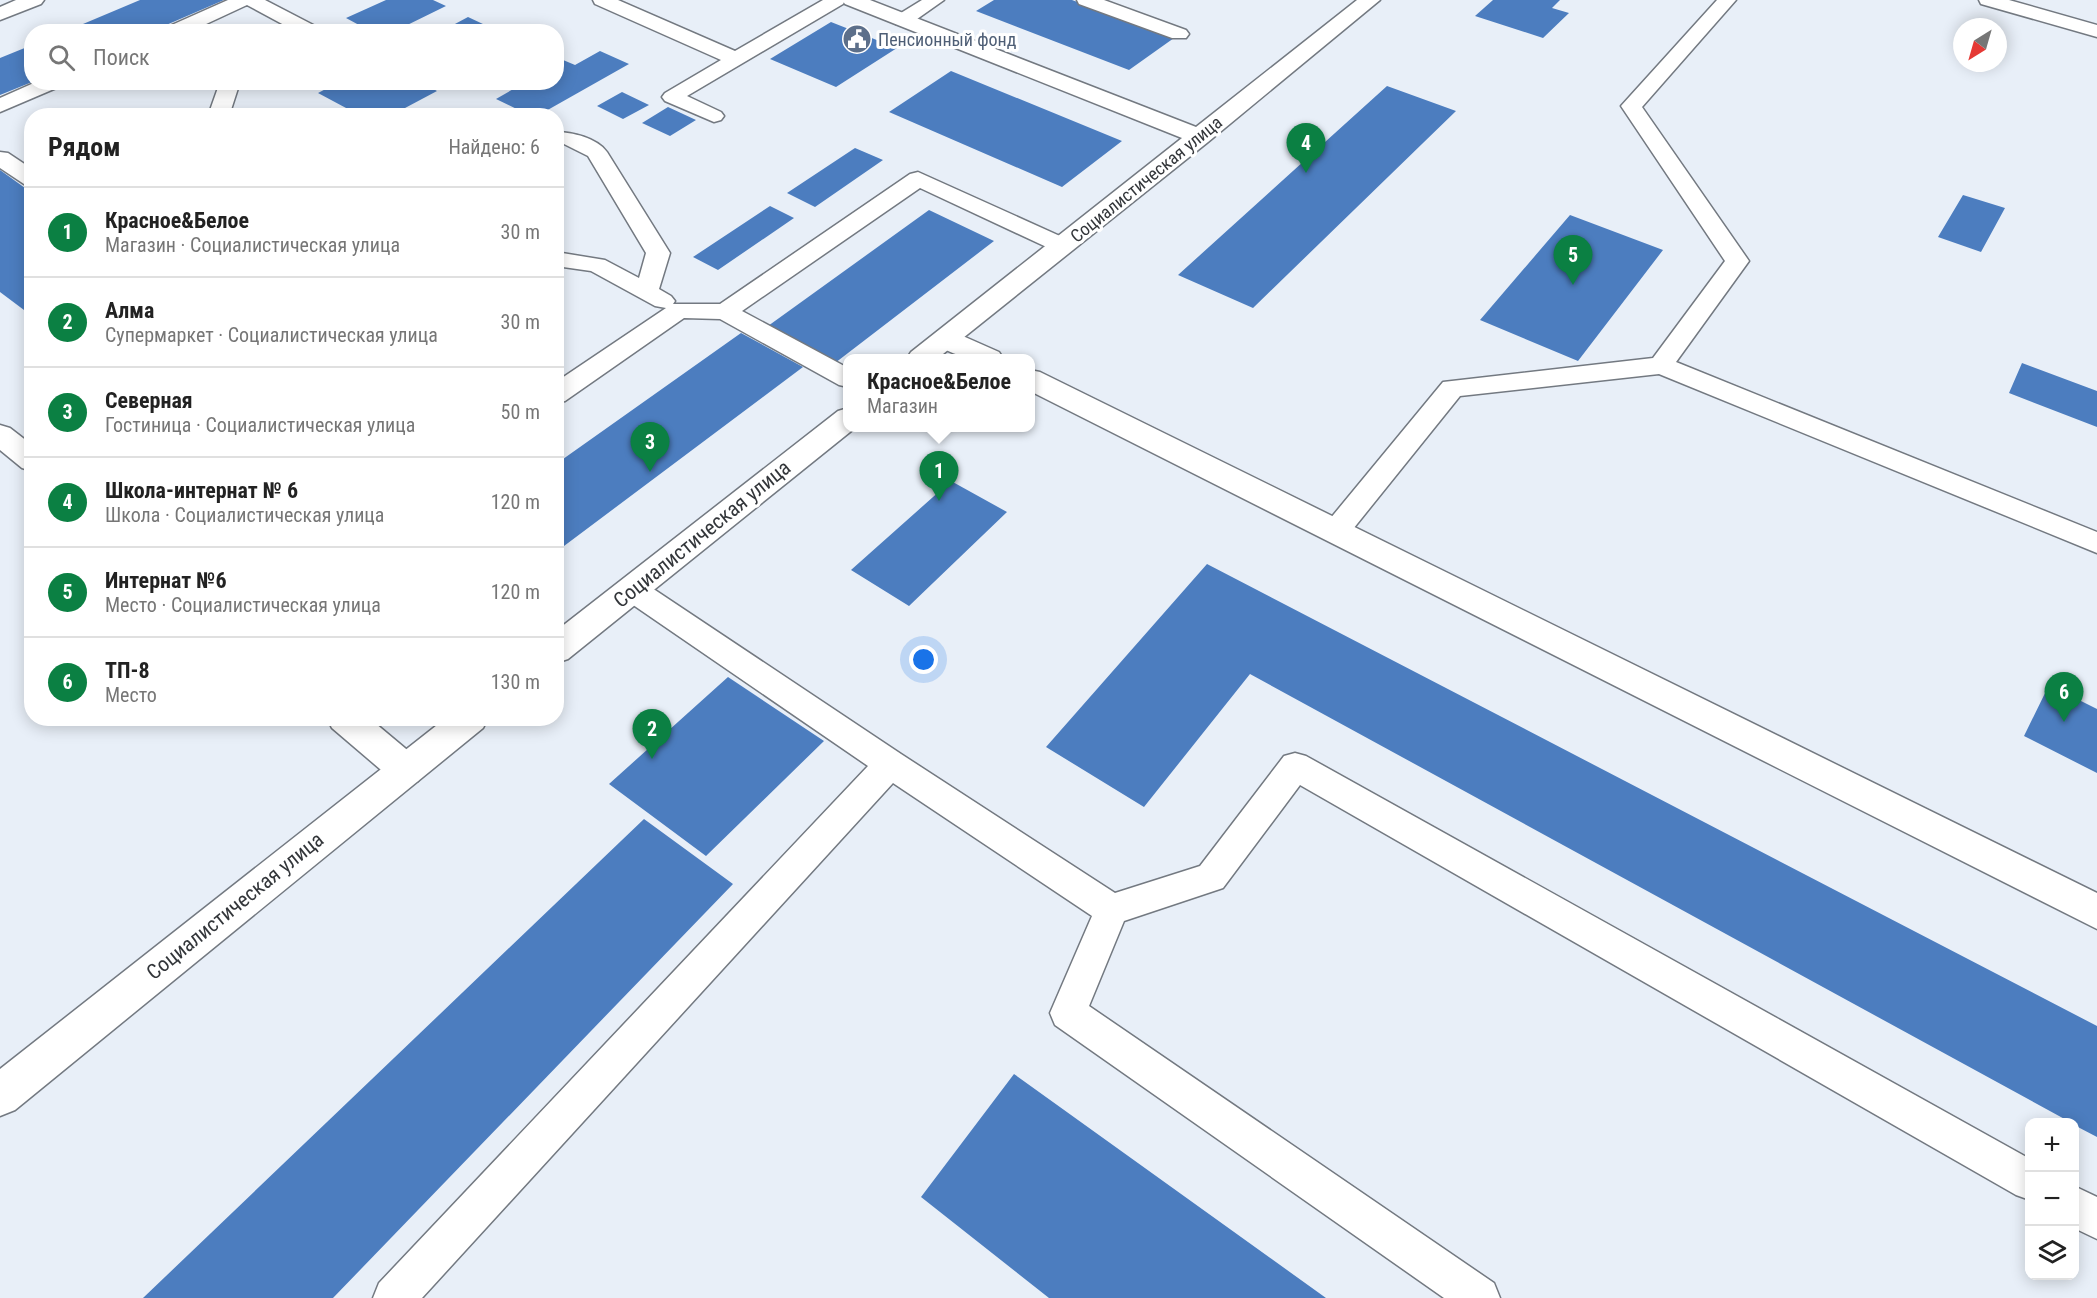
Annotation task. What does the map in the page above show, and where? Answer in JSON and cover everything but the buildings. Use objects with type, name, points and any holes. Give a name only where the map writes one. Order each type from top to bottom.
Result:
[{"type":"main road","points":[[0,14],[34,0]]},
{"type":"main road","points":[[852,0],[1200,136]]},
{"type":"main road","name":"Социалистическая улица","points":[[926,354],[1370,0]]},
{"type":"main road","points":[[947,338],[981,354]]},
{"type":"main road","points":[[1035,382],[2097,912]]},
{"type":"main road","name":"Социалистическая улица","points":[[564,645],[843,422]]},
{"type":"main road","points":[[0,435],[24,454]]},
{"type":"main road","points":[[354,726],[406,770]]},
{"type":"main road","name":"Социалистическая улица","points":[[0,1095],[461,726]]},
{"type":"lane","points":[[190,24],[244,0]]},
{"type":"lane","points":[[251,0],[297,24]]},
{"type":"lane","points":[[602,0],[736,59]]},
{"type":"lane","points":[[714,116],[672,97],[836,0]]},
{"type":"lane","points":[[903,20],[935,0]]},
{"type":"lane","points":[[1086,0],[1179,34]]},
{"type":"lane","points":[[1661,365],[1737,261],[1631,106],[1727,0]]},
{"type":"lane","points":[[1988,0],[2097,31]]},
{"type":"lane","points":[[0,106],[36,90]]},
{"type":"lane","points":[[221,108],[227,90]]},
{"type":"lane","points":[[564,138],[596,152],[658,253],[646,292]]},
{"type":"lane","points":[[0,158],[24,174]]},
{"type":"lane","points":[[725,312],[918,179],[1063,246]]},
{"type":"lane","points":[[564,260],[597,265],[679,309],[725,312],[843,376]]},
{"type":"lane","points":[[564,389],[679,309]]},
{"type":"lane","points":[[1335,532],[1452,388],[1661,365],[2097,543]]},
{"type":"lane","points":[[633,590],[890,765],[1112,910]]},
{"type":"lane","points":[[394,1298],[890,765]]},
{"type":"lane","points":[[1479,1298],[1068,1013],[1112,910],[1211,877],[1295,766],[2025,1178]]},
{"type":"lane","points":[[2079,1209],[2097,1219]]},
{"type":"place","name":"Пенсионный фонд","points":[[857,39]]},
{"type":"place","name":"Школа-интернат № 6","points":[[1306,173]]},
{"type":"place","name":"Интернат №6","points":[[1573,285]]},
{"type":"place","name":"Северная","points":[[650,472]]},
{"type":"place","name":"Красное&Белое","points":[[939,501]]},
{"type":"place","name":"ТП-8","points":[[2064,722]]},
{"type":"place","name":"Алма","points":[[652,759]]}]
